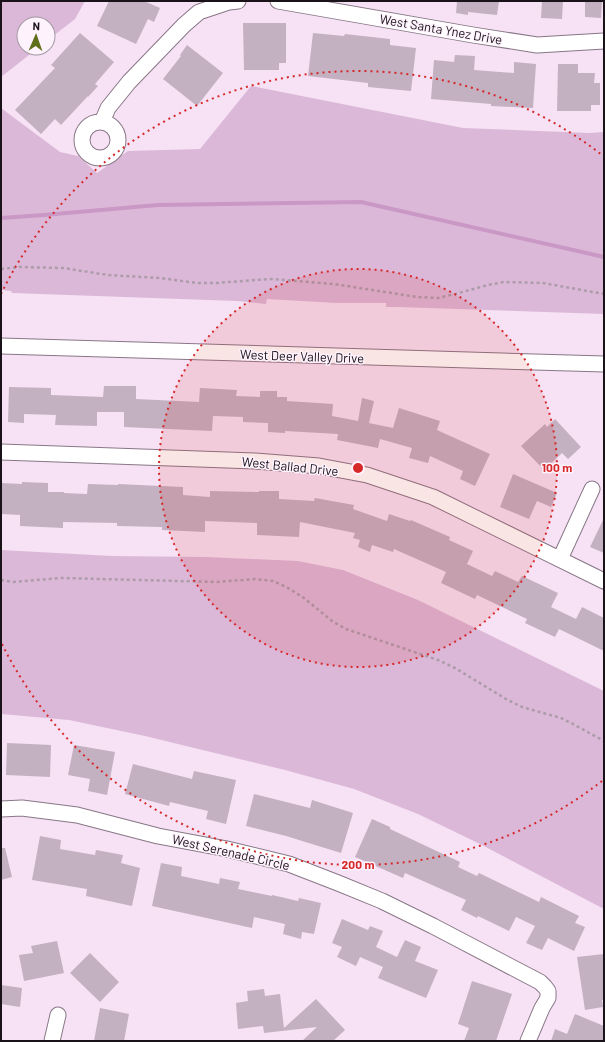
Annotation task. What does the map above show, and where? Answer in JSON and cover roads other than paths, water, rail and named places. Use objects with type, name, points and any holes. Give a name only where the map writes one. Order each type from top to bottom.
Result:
[{"type":"street","points":[[102,122],[108,108],[129,82],[184,24],[197,7],[238,1]]},
{"type":"street","name":"West Santa Ynez Drive","points":[[278,1],[537,45],[604,41]]},
{"type":"street","name":"West Deer Valley Drive","points":[[1,346],[604,364]]},
{"type":"street","name":"West Ballad Drive","points":[[1,452],[255,461],[319,466],[367,475],[434,497],[604,581]]},
{"type":"street","points":[[560,559],[592,488]]},
{"type":"street","name":"West Serenade Circle","points":[[1,809],[22,808],[77,816],[158,836],[227,849],[289,864],[382,901],[540,982],[548,991],[548,998],[542,1008],[528,1041]]},
{"type":"street","points":[[52,1041],[58,1015]]},
{"type":"waterway","points":[[1,218],[158,205],[361,202],[604,257]]}]
